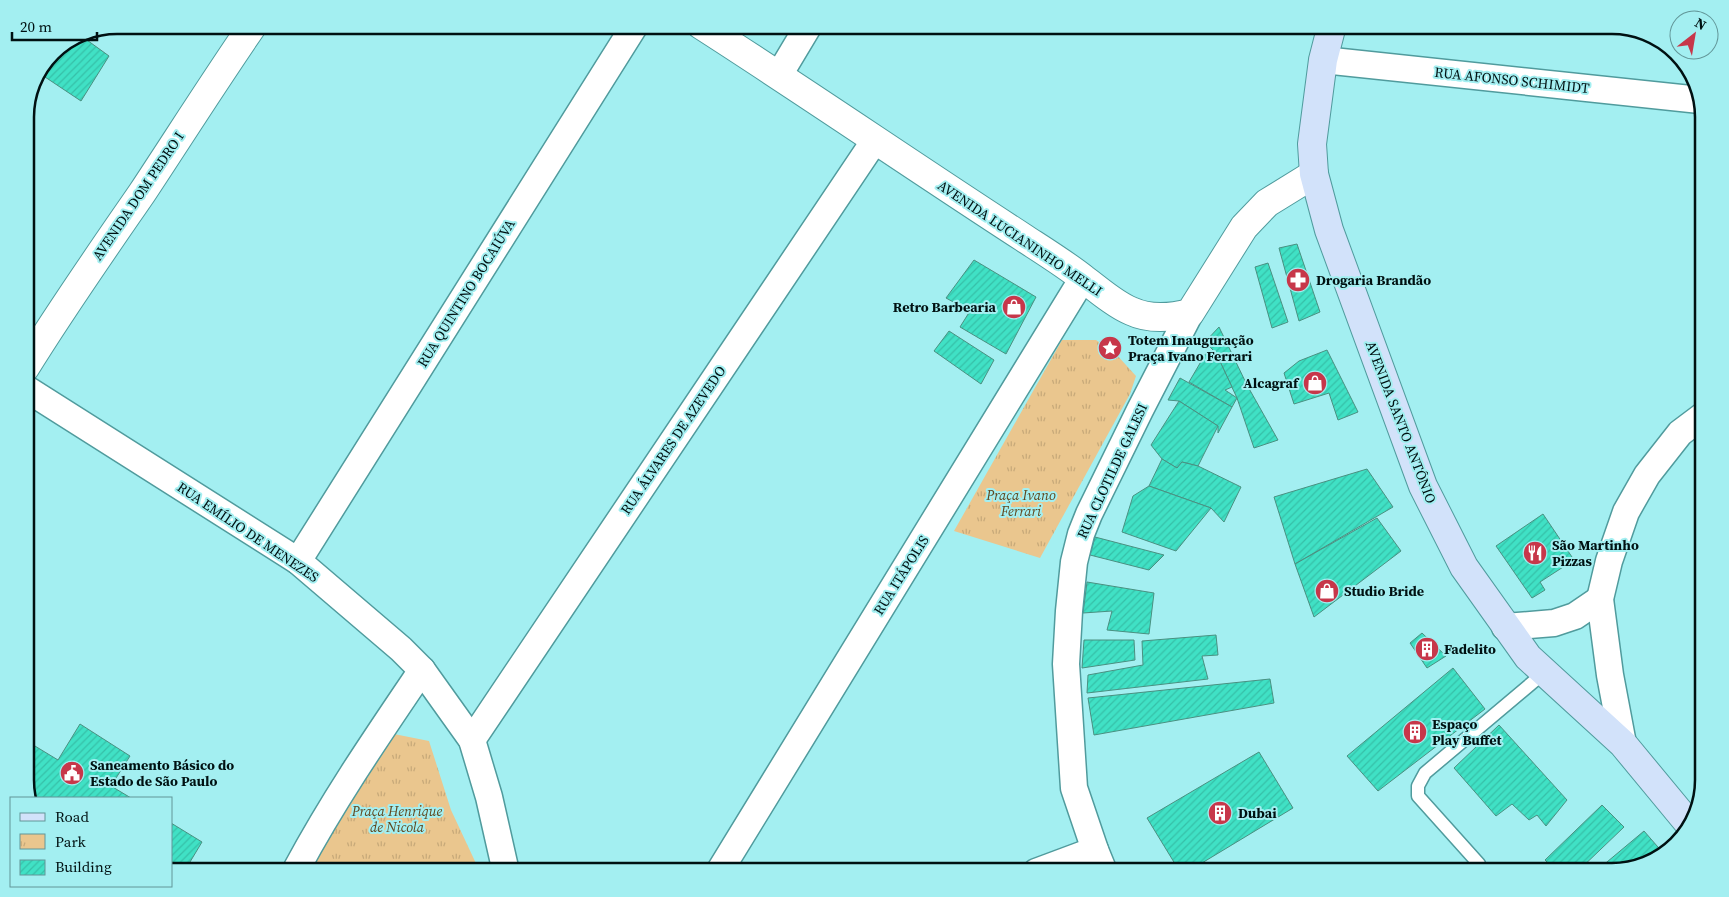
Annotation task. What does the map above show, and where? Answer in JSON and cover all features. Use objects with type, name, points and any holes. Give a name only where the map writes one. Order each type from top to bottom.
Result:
[{"type":"main road","name":"AVENIDA SANTO ANTÔNIO","points":[[1330,34],[1323,60],[1312,144],[1314,174],[1329,230],[1423,486],[1464,567],[1528,657],[1623,744],[1685,819]]},
{"type":"street","name":"AVENIDA DOM PEDRO I","points":[[34,354],[65,304],[142,193],[247,34]]},
{"type":"street","name":"RUA QUINTINO BOCAIÚVA","points":[[298,561],[629,34]]},
{"type":"street","name":"AVENIDA LUCIANINHO MELLI","points":[[715,34],[1130,311],[1153,318],[1172,318],[1190,313]]},
{"type":"street","points":[[779,75],[804,34]]},
{"type":"street","name":"RUA AFONSO SCHIMIDT","points":[[1323,60],[1694,99]]},
{"type":"street","name":"RUA ÁLVARES DE AZEVEDO","points":[[472,740],[875,140]]},
{"type":"street","points":[[1190,313],[1244,227],[1268,203],[1314,174]]},
{"type":"street","name":"RUA ITÁPOLIS","points":[[725,863],[1083,278]]},
{"type":"street","name":"RUA CLOTILDE GALESI","points":[[1100,861],[1074,788],[1066,664],[1074,562],[1081,534],[1090,514],[1140,410],[1190,313]]},
{"type":"street","name":"RUA EMÍLIO DE MENEZES","points":[[34,394],[298,561],[401,649],[422,670],[472,740],[489,797],[504,863]]},
{"type":"street","points":[[1623,744],[1610,675],[1600,599],[1609,562],[1626,512],[1647,475],[1680,433],[1695,421]]},
{"type":"street","points":[[1506,626],[1554,624],[1575,616],[1600,599]]},
{"type":"street","points":[[299,863],[355,768],[422,670]]},
{"type":"lane","points":[[1478,863],[1418,796],[1418,786],[1425,773],[1545,672]]},
{"type":"green space","name":"Praça Ivano Ferrari","points":[[1062,340],[1096,340],[1116,354],[1136,376],[1130,394],[1040,558],[954,531]]},
{"type":"green space","name":"Praça Henrique de Nicola","points":[[389,733],[429,741],[451,810],[476,863],[314,863]]},
{"type":"building","points":[[86,40],[109,56],[81,101],[45,77],[58,58]]},
{"type":"building","name":"Drogaria Brandão","points":[[1297,244],[1320,312],[1299,321],[1279,248]]},
{"type":"building","points":[[974,260],[1036,297],[1006,354],[960,327],[970,311],[946,298]]},
{"type":"building","points":[[1268,263],[1288,322],[1272,328],[1255,267]]},
{"type":"building","points":[[1219,327],[1247,385],[1278,440],[1254,448],[1237,398],[1216,353],[1205,342]]},
{"type":"building","points":[[949,331],[994,360],[981,384],[934,351]]},
{"type":"building","name":"Alcagraf","points":[[1327,350],[1358,412],[1338,420],[1329,393],[1294,404],[1284,373],[1299,361]]},
{"type":"building","points":[[1206,353],[1216,353],[1232,387],[1225,390],[1237,398],[1232,407],[1189,382]]},
{"type":"building","points":[[1180,378],[1232,407],[1218,433],[1218,426],[1179,401],[1168,400]]},
{"type":"building","points":[[1179,401],[1218,426],[1198,466],[1182,462],[1177,468],[1162,459],[1151,445]]},
{"type":"building","points":[[1162,459],[1177,468],[1182,462],[1198,466],[1241,487],[1224,522],[1211,508],[1149,486]]},
{"type":"building","points":[[1367,469],[1393,507],[1295,564],[1274,497]]},
{"type":"building","points":[[1149,486],[1211,508],[1176,551],[1122,532],[1133,496]]},
{"type":"building","name":"São Martinho Pizzas","points":[[1543,514],[1574,560],[1540,582],[1545,590],[1532,598],[1496,546]]},
{"type":"building","name":"Studio Bride","points":[[1377,518],[1401,551],[1314,617],[1295,564]]},
{"type":"building","points":[[1095,537],[1164,555],[1149,570],[1090,555]]},
{"type":"building","points":[[1087,582],[1154,593],[1149,634],[1107,630],[1112,611],[1083,613]]},
{"type":"building","name":"Fadelito","points":[[1422,633],[1446,656],[1427,668],[1410,643]]},
{"type":"building","points":[[1216,635],[1218,655],[1202,656],[1208,679],[1087,693],[1088,675],[1143,665],[1142,641]]},
{"type":"building","points":[[1084,640],[1134,640],[1135,660],[1082,668]]},
{"type":"building","name":"Espaço Play Buffet","points":[[1453,668],[1485,709],[1378,791],[1347,756]]},
{"type":"building","points":[[1270,679],[1274,703],[1094,735],[1088,698]]},
{"type":"building","name":"Saneamento Básico do Estado de São Paulo","points":[[80,724],[130,756],[111,786],[129,797],[35,797],[34,745],[58,760]]},
{"type":"building","points":[[1499,725],[1567,800],[1546,826],[1537,815],[1529,820],[1512,804],[1496,816],[1454,768]]},
{"type":"building","name":"Dubai","points":[[1259,752],[1293,808],[1202,863],[1174,863],[1147,818]]},
{"type":"building","points":[[1602,805],[1624,827],[1586,863],[1548,863],[1545,860]]},
{"type":"building","name":"Saneamento Básico do Estado de São Paulo","points":[[172,824],[202,842],[189,863],[172,863]]},
{"type":"building","points":[[1644,831],[1659,849],[1644,857],[1623,863],[1606,863]]},
{"type":"place","name":"Drogaria Brandão","points":[[1298,280]]},
{"type":"place","name":"Retro Barbearia","points":[[1014,307]]},
{"type":"place","name":"Totem Inauguração Praça Ivano Ferrari","points":[[1110,348]]},
{"type":"place","name":"Alcagraf","points":[[1315,383]]},
{"type":"place","name":"São Martinho Pizzas","points":[[1535,553]]},
{"type":"place","name":"Studio Bride","points":[[1327,591]]},
{"type":"place","name":"Fadelito","points":[[1427,649]]},
{"type":"place","name":"Espaço Play Buffet","points":[[1415,732]]},
{"type":"place","name":"Saneamento Básico do Estado de São Paulo","points":[[72,773]]},
{"type":"place","name":"Dubai","points":[[1220,813]]}]
